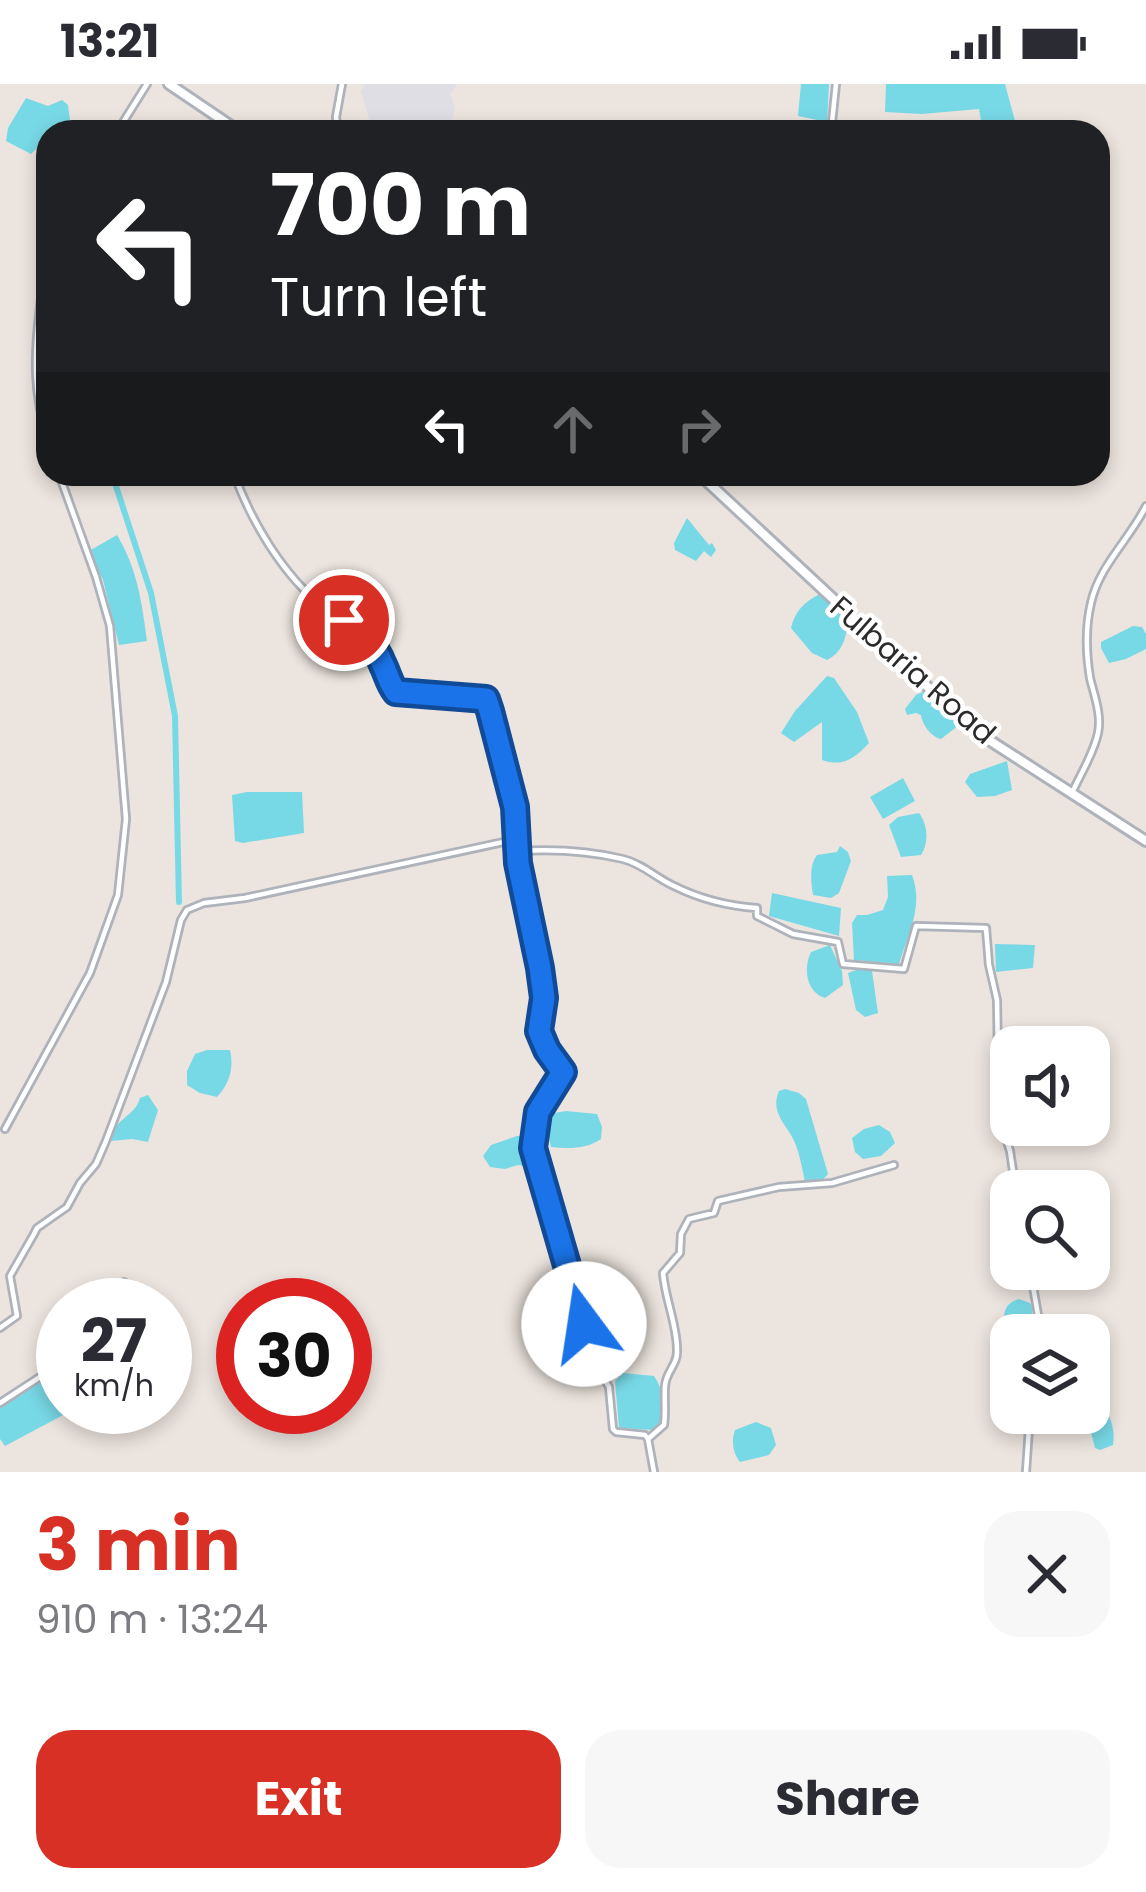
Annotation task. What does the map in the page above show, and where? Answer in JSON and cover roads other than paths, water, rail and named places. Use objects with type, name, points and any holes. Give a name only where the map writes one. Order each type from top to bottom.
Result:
[{"type":"main road","points":[[170,84],[222,120]]},
{"type":"main road","name":"Fulbaria Road","points":[[711,486],[975,731],[1146,841]]},
{"type":"street","points":[[124,120],[147,84]]},
{"type":"street","points":[[336,120],[342,84]]},
{"type":"street","points":[[832,120],[836,84]]},
{"type":"street","points":[[36,356],[36,393]]},
{"type":"street","points":[[5,1129],[90,973],[118,896],[126,819],[110,626],[64,486]]},
{"type":"street","points":[[239,486],[253,519],[282,560],[326,609],[367,637],[396,692],[486,699],[515,807],[518,851],[544,998],[539,1031],[563,1072],[538,1112],[533,1148],[590,1347],[610,1387],[613,1429],[645,1435],[654,1472]]},
{"type":"street","points":[[1072,793],[1099,733],[1086,633],[1091,603],[1099,577],[1146,506]]},
{"type":"street","points":[[0,1328],[17,1316],[10,1276],[37,1228],[67,1208],[96,1164],[166,982],[178,927],[188,910],[517,839]]},
{"type":"street","points":[[518,851],[549,850],[624,860],[689,893],[757,908],[757,916],[793,934],[838,943],[843,964],[904,969],[916,926],[986,928],[997,1000],[1000,1117],[1013,1170]]},
{"type":"street","points":[[648,1439],[664,1425],[665,1384],[678,1352],[663,1273],[680,1253],[681,1234],[689,1219],[714,1213],[718,1201],[779,1187],[832,1183],[894,1165]]},
{"type":"street","points":[[0,1403],[36,1380]]},
{"type":"street","points":[[1026,1472],[1029,1434]]},
{"type":"water","points":[[801,84],[829,84],[827,120],[798,116]]},
{"type":"water","points":[[886,84],[1005,84],[1015,120],[981,120],[979,109],[885,112]]},
{"type":"water","points":[[26,98],[48,106],[62,100],[68,105],[70,120],[36,120],[36,149],[31,154],[6,141],[8,128]]},
{"type":"water","points":[[687,518],[712,543],[716,550],[711,557],[704,551],[696,561],[675,550]]},
{"type":"water","points":[[117,535],[134,573],[147,641],[119,645],[103,580],[89,551]]},
{"type":"water","points":[[820,594],[848,623],[842,644],[827,660],[812,653],[791,628],[801,608]]},
{"type":"water","points":[[1133,626],[1142,627],[1146,634],[1146,649],[1109,663],[1101,642]]},
{"type":"water","points":[[827,676],[834,678],[857,712],[869,743],[842,762],[822,760],[822,722],[794,742],[781,733]]},
{"type":"water","points":[[927,690],[934,694],[931,707],[936,704],[960,719],[941,739],[928,730],[921,715],[907,715],[905,709]]},
{"type":"water","points":[[1007,761],[1012,790],[977,797],[965,782],[970,774]]},
{"type":"water","points":[[903,778],[915,801],[883,819],[870,797]]},
{"type":"water","points":[[302,792],[304,833],[235,841],[232,795]]},
{"type":"water","points":[[919,813],[926,828],[924,850],[921,855],[901,857],[889,825],[898,817]]},
{"type":"water","points":[[840,846],[851,861],[839,893],[831,898],[813,895],[814,859],[837,852]]},
{"type":"water","points":[[912,875],[916,909],[899,964],[854,960],[852,923],[857,915],[883,910],[887,876]]},
{"type":"water","points":[[772,893],[841,908],[839,936],[769,916]]},
{"type":"water","points":[[995,944],[1035,945],[1033,968],[996,972]]},
{"type":"water","points":[[830,945],[843,985],[825,998],[810,985],[807,965],[811,952]]},
{"type":"water","points":[[872,971],[878,1013],[865,1017],[856,1010],[848,973]]},
{"type":"water","points":[[230,1050],[230,1075],[217,1097],[187,1085],[195,1054]]},
{"type":"water","points":[[785,1089],[806,1099],[828,1174],[821,1182],[805,1182],[796,1146],[776,1104],[779,1091]]},
{"type":"water","points":[[148,1095],[158,1110],[148,1142],[111,1141],[115,1128]]},
{"type":"water","points":[[548,1114],[597,1114],[601,1139],[577,1148],[551,1147]]},
{"type":"water","points":[[879,1125],[895,1143],[881,1156],[863,1159],[855,1152],[852,1138]]},
{"type":"water","points":[[525,1136],[536,1168],[490,1167],[483,1156],[491,1145]]},
{"type":"water","points":[[1019,1299],[1030,1303],[1032,1314],[1005,1314],[1009,1304]]},
{"type":"water","points":[[572,1304],[579,1309],[582,1323],[578,1330],[531,1327],[532,1307],[559,1311]]},
{"type":"water","points":[[623,1373],[654,1376],[658,1382],[663,1411],[653,1430],[619,1428],[615,1381]]},
{"type":"water","points":[[36,1382],[36,1429],[5,1446],[0,1439],[0,1407]]},
{"type":"water","points":[[1110,1421],[1113,1445],[1095,1448],[1091,1434],[1110,1434]]},
{"type":"water","points":[[756,1422],[771,1428],[776,1445],[769,1455],[740,1462],[733,1447],[735,1430]]},
{"type":"waterway","points":[[116,486],[151,593],[175,716],[179,902]]}]
